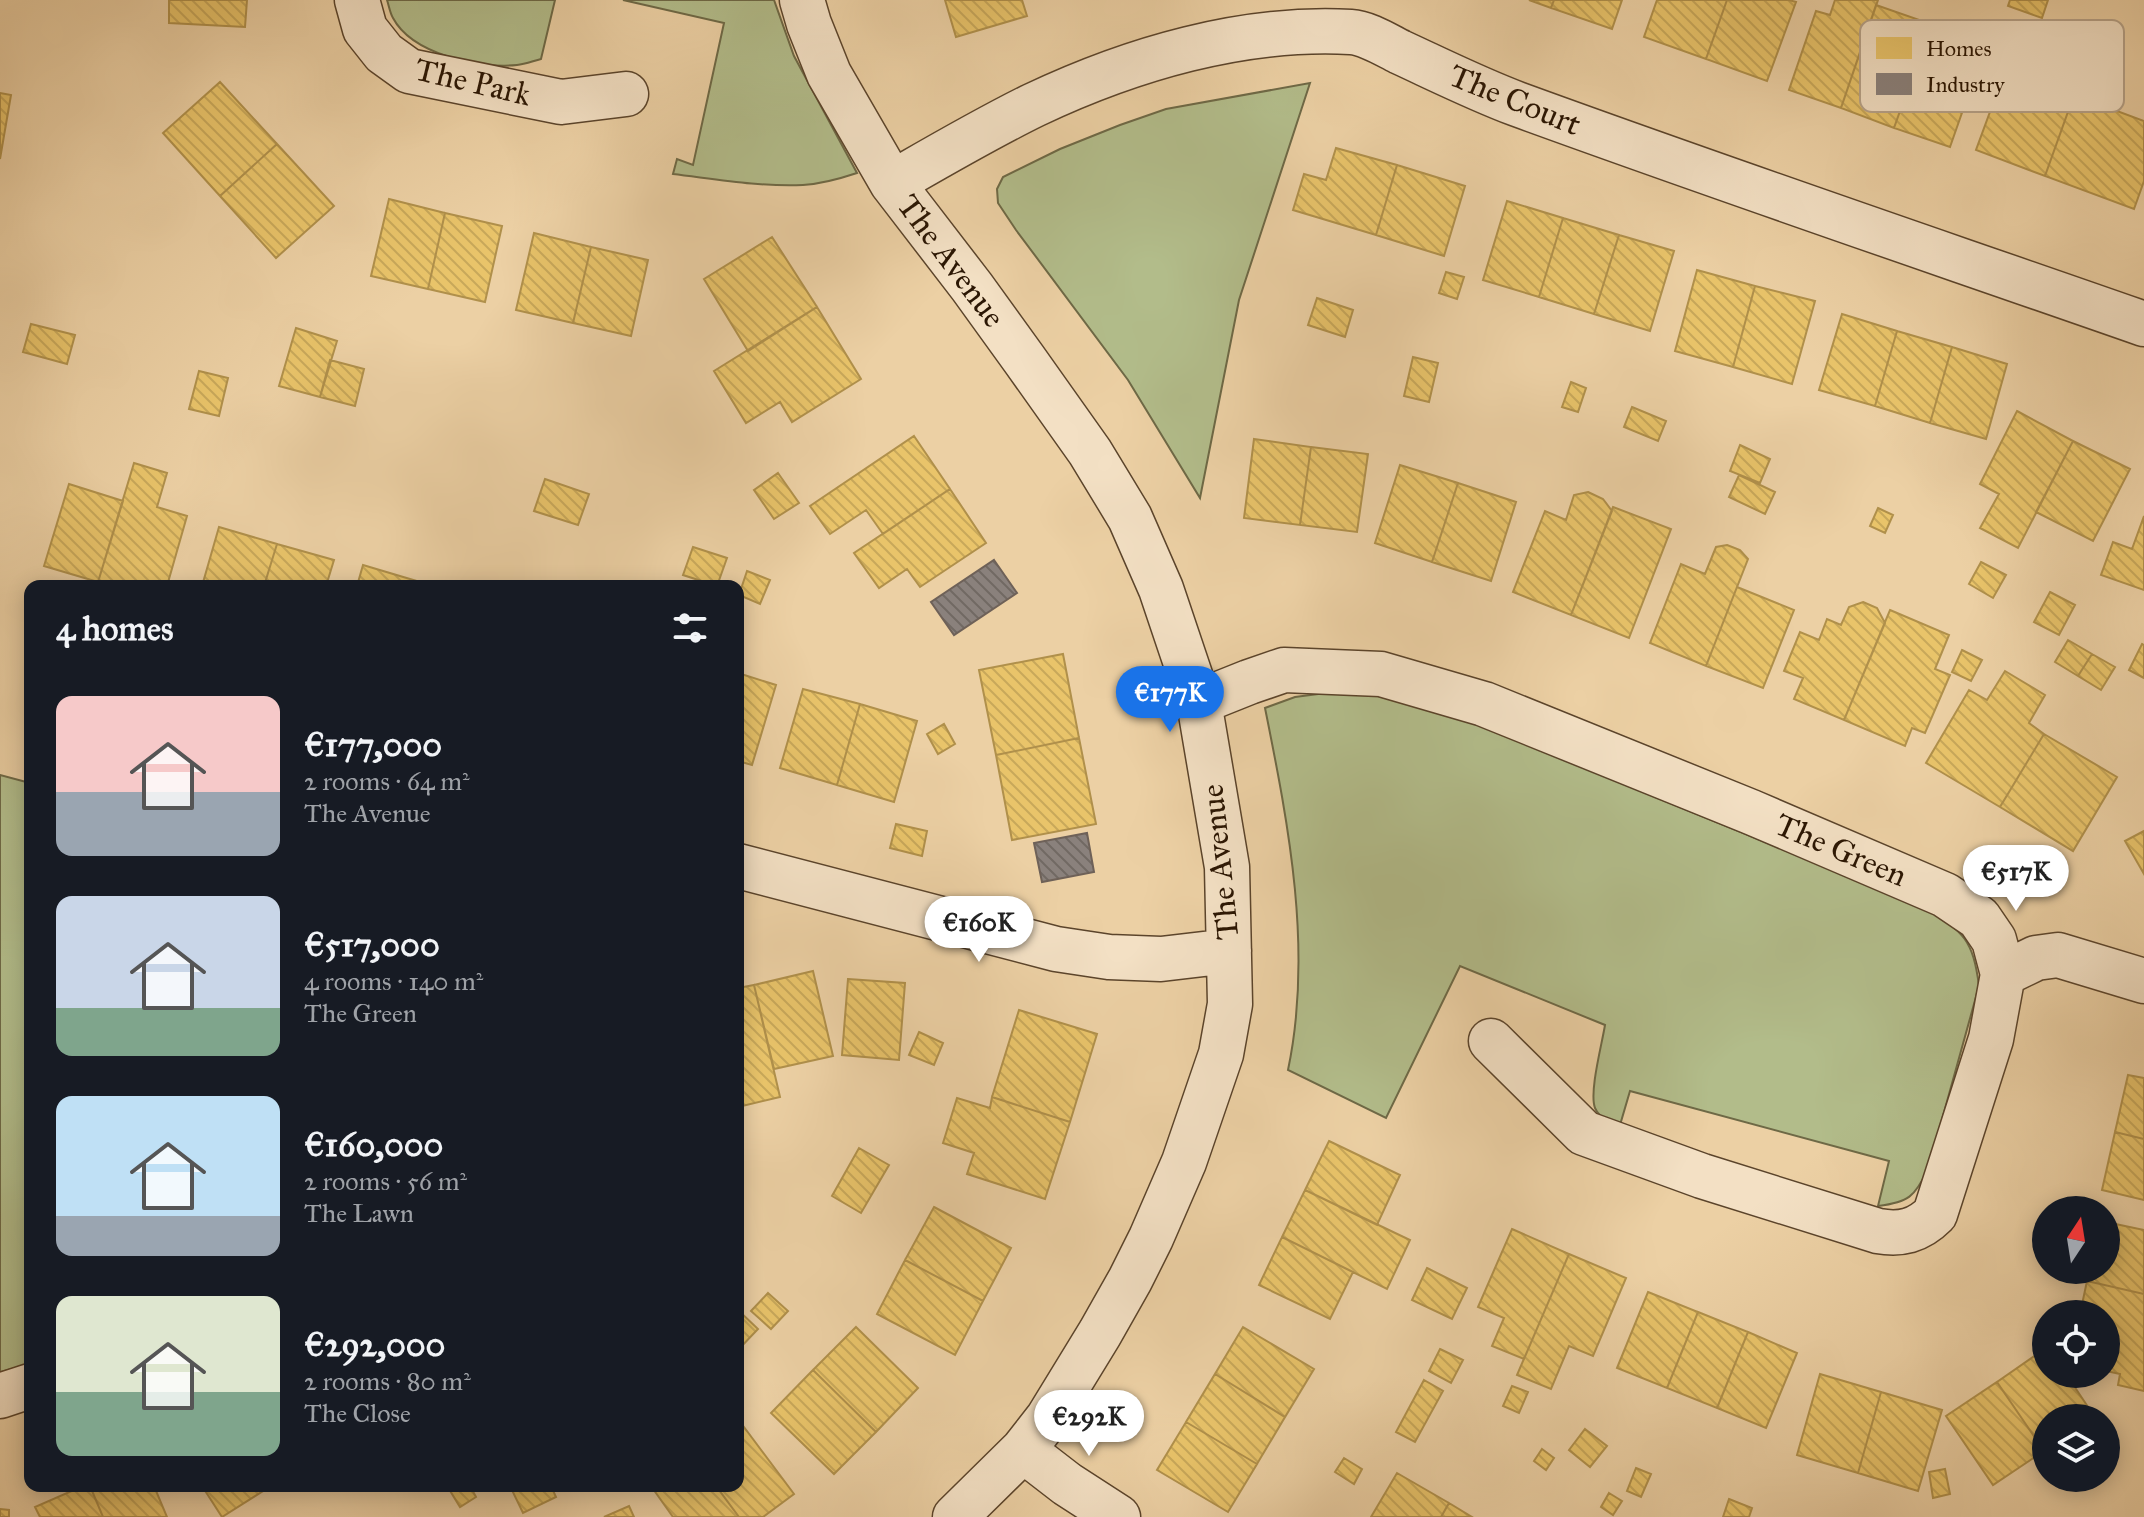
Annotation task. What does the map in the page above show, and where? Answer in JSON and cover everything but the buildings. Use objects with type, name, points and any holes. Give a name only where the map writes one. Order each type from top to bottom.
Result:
[{"type":"street","name":"The Park","points":[[357,0],[365,29],[384,53],[409,71],[561,102],[626,94]]},
{"type":"street","name":"The Avenue","points":[[802,0],[829,74],[892,183],[1024,359],[1090,452],[1130,518],[1161,589],[1199,702],[1227,867],[1230,1004],[1221,1054],[1184,1162],[1146,1248],[1100,1333],[1048,1418],[1023,1450],[955,1517]]},
{"type":"street","name":"The Court","points":[[892,183],[1032,106],[1082,84],[1188,49],[1298,31],[1361,16],[1511,101],[2144,324]]},
{"type":"street","name":"The Green","points":[[1199,702],[1284,670],[1381,674],[1484,704],[1751,812],[1945,895],[1979,918],[1994,940],[2003,974],[1991,1039],[1935,1214],[1914,1229],[1896,1233],[1878,1231],[1702,1176],[1584,1133],[1491,1041]]},
{"type":"street","points":[[744,868],[1056,949],[1109,957],[1161,959],[1229,951]]},
{"type":"street","points":[[2003,974],[2036,958],[2058,955],[2144,981]]},
{"type":"street","points":[[0,1396],[24,1388]]},
{"type":"street","points":[[1023,1450],[1067,1484],[1118,1517]]},
{"type":"green space","points":[[387,0],[555,0],[541,59],[502,66],[448,56],[415,41],[402,31],[393,18]]},
{"type":"green space","points":[[623,0],[774,0],[794,56],[857,173],[803,185],[738,182],[673,174],[677,159],[693,165],[724,23]]},
{"type":"green space","points":[[1310,83],[1239,300],[1200,498],[1128,380],[998,203],[997,189],[1003,177],[1060,149],[1166,109]]},
{"type":"green space","points":[[1326,693],[1373,695],[1448,712],[1926,908],[1958,931],[1970,947],[1979,986],[1928,1170],[1914,1192],[1904,1200],[1878,1206],[1889,1161],[1630,1091],[1620,1125],[1609,1122],[1597,1112],[1594,1101],[1605,1025],[1460,966],[1386,1118],[1288,1070],[1295,1025],[1298,935],[1289,843],[1265,708],[1295,697]]},
{"type":"green space","points":[[0,775],[24,781],[24,1366],[0,1372]]}]
